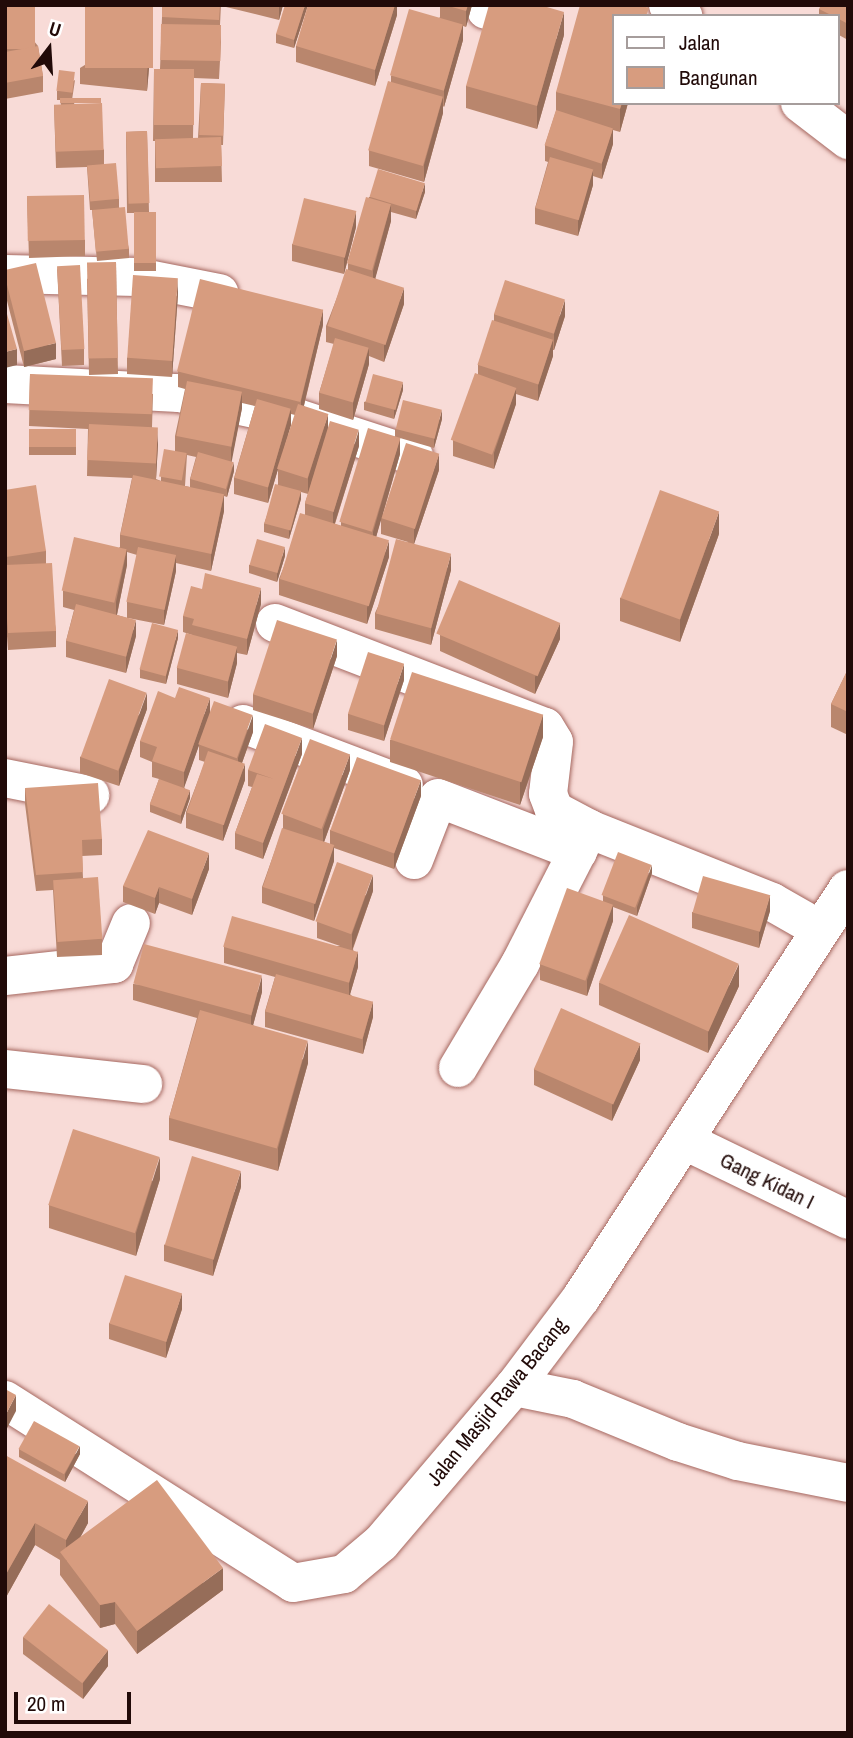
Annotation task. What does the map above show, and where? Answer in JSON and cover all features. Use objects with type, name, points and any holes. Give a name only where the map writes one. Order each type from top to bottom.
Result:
[{"type":"street","points":[[803,105],[848,140]]},
{"type":"street","points":[[5,274],[137,277],[219,293]]},
{"type":"street","points":[[5,384],[179,393],[297,418],[416,457]]},
{"type":"street","points":[[275,624],[545,727],[554,742],[548,793],[554,810],[584,840]]},
{"type":"street","points":[[243,724],[438,798],[699,870],[821,930]]},
{"type":"street","points":[[5,778],[90,795]]},
{"type":"street","points":[[414,860],[438,798]]},
{"type":"street","points":[[458,1068],[520,964],[584,840]]},
{"type":"street","name":"Jalan Masjid Rawa Bacang","points":[[5,1400],[293,1583],[344,1574],[381,1543],[514,1387],[581,1298],[650,1187],[687,1142],[848,889]]},
{"type":"street","points":[[28,975],[114,964],[131,922]]},
{"type":"street","points":[[5,1069],[143,1084]]},
{"type":"street","name":"Gang Kidan I","points":[[687,1142],[848,1220]]},
{"type":"street","points":[[514,1387],[573,1399],[678,1442],[738,1461],[848,1483]]},
{"type":"building","points":[[5,5],[35,5],[35,49],[5,49]]},
{"type":"building","points":[[85,5],[153,5],[153,68],[85,68]]},
{"type":"building","points":[[162,5],[220,5],[219,20],[162,17]]},
{"type":"building","points":[[285,5],[305,5],[294,40],[276,34]]},
{"type":"building","points":[[308,5],[395,5],[375,70],[296,46]]},
{"type":"building","points":[[445,5],[468,5],[466,11]]},
{"type":"building","points":[[489,5],[540,5],[564,12],[537,106],[466,86]]},
{"type":"building","points":[[580,5],[639,5],[649,8],[647,14],[612,14],[612,105],[621,105],[620,109],[556,92]]},
{"type":"building","points":[[821,5],[848,5],[848,24],[839,19],[839,14],[829,14],[819,9]]},
{"type":"building","points":[[409,9],[463,24],[444,91],[390,75]]},
{"type":"building","points":[[161,24],[221,25],[220,61],[160,60]]},
{"type":"building","points":[[38,46],[43,76],[5,83],[5,52]]},
{"type":"building","points":[[154,69],[194,69],[194,125],[154,125]]},
{"type":"building","points":[[59,70],[75,72],[72,93],[56,91]]},
{"type":"building","points":[[388,81],[443,97],[423,166],[368,150]]},
{"type":"building","points":[[201,83],[225,84],[223,136],[199,135]]},
{"type":"building","points":[[60,98],[101,98],[101,103],[60,103]]},
{"type":"building","points":[[102,103],[104,150],[56,152],[54,105]]},
{"type":"building","points":[[556,110],[613,129],[602,164],[545,145]]},
{"type":"building","points":[[147,131],[150,203],[129,204],[126,132]]},
{"type":"building","points":[[221,137],[222,166],[156,168],[155,139]]},
{"type":"building","points":[[550,157],[593,169],[579,220],[535,208]]},
{"type":"building","points":[[116,163],[119,199],[90,201],[87,166]]},
{"type":"building","points":[[378,169],[425,183],[416,211],[370,197]]},
{"type":"building","points":[[84,195],[85,240],[28,241],[27,196]]},
{"type":"building","points":[[366,197],[391,204],[372,270],[347,263]]},
{"type":"building","points":[[304,198],[356,211],[345,258],[292,245]]},
{"type":"building","points":[[125,207],[129,249],[96,252],[92,210]]},
{"type":"building","points":[[134,212],[156,212],[156,263],[134,263]]},
{"type":"building","points":[[116,262],[118,358],[89,358],[87,263]]},
{"type":"building","points":[[36,263],[56,343],[24,351],[5,270]]},
{"type":"building","points":[[80,265],[84,349],[61,350],[57,266]]},
{"type":"building","points":[[346,269],[404,288],[385,345],[327,326]]},
{"type":"building","points":[[133,275],[178,278],[172,361],[127,358]]},
{"type":"building","points":[[200,279],[323,310],[300,402],[177,371]]},
{"type":"building","points":[[505,280],[565,299],[554,334],[494,314]]},
{"type":"building","points":[[5,307],[17,349],[5,352]]},
{"type":"building","points":[[492,320],[553,340],[538,384],[477,365]]},
{"type":"building","points":[[335,338],[369,348],[353,402],[319,393]]},
{"type":"building","points":[[475,373],[516,388],[492,455],[451,440]]},
{"type":"building","points":[[30,374],[153,378],[152,414],[29,410]]},
{"type":"building","points":[[373,374],[403,382],[395,410],[365,402]]},
{"type":"building","points":[[187,381],[242,392],[231,447],[176,436]]},
{"type":"building","points":[[257,399],[291,409],[268,487],[234,478]]},
{"type":"building","points":[[403,400],[442,410],[435,439],[396,429]]},
{"type":"building","points":[[298,404],[328,414],[307,479],[277,469]]},
{"type":"building","points":[[330,421],[359,430],[334,512],[305,503]]},
{"type":"building","points":[[89,424],[158,428],[156,464],[87,460]]},
{"type":"building","points":[[368,428],[401,438],[372,532],[339,522]]},
{"type":"building","points":[[29,429],[76,429],[76,447],[29,447]]},
{"type":"building","points":[[406,443],[439,454],[415,529],[382,518]]},
{"type":"building","points":[[164,449],[187,453],[182,481],[159,477]]},
{"type":"building","points":[[198,452],[234,462],[226,489],[190,479]]},
{"type":"building","points":[[133,475],[224,494],[211,554],[120,535]]},
{"type":"building","points":[[275,484],[301,491],[290,531],[264,524]]},
{"type":"building","points":[[36,485],[46,551],[6,557],[5,490]]},
{"type":"building","points":[[660,490],[719,512],[680,620],[621,598]]},
{"type":"building","points":[[300,513],[389,540],[369,606],[280,579]]},
{"type":"building","points":[[74,537],[127,549],[114,603],[62,591]]},
{"type":"building","points":[[257,539],[285,547],[277,573],[250,565]]},
{"type":"building","points":[[396,539],[451,554],[431,628],[376,613]]},
{"type":"building","points":[[138,547],[176,555],[165,610],[126,602]]},
{"type":"building","points":[[52,563],[56,631],[8,633],[5,565]]},
{"type":"building","points":[[205,573],[261,588],[247,639],[192,625],[194,619],[183,616],[191,586],[202,589]]},
{"type":"building","points":[[459,580],[560,623],[538,676],[436,633]]},
{"type":"building","points":[[76,604],[136,620],[126,657],[66,641]]},
{"type":"building","points":[[277,620],[337,639],[313,714],[253,694]]},
{"type":"building","points":[[152,623],[178,630],[166,676],[140,669]]},
{"type":"building","points":[[186,633],[237,647],[228,681],[177,668]]},
{"type":"building","points":[[368,652],[404,664],[384,726],[348,714]]},
{"type":"building","points":[[848,669],[848,712],[831,704]]},
{"type":"building","points":[[412,672],[543,715],[521,782],[390,740]]},
{"type":"building","points":[[109,679],[147,693],[118,771],[81,757]]},
{"type":"building","points":[[179,687],[210,698],[184,772],[152,761],[157,747],[140,741],[158,691],[175,698]]},
{"type":"building","points":[[214,701],[253,715],[237,758],[198,744]]},
{"type":"building","points":[[265,724],[302,738],[263,843],[235,833],[257,774],[274,779],[248,770]]},
{"type":"building","points":[[310,739],[350,754],[321,829],[281,814]]},
{"type":"building","points":[[208,751],[245,764],[224,825],[187,812]]},
{"type":"building","points":[[357,757],[421,780],[394,854],[330,830]]},
{"type":"building","points":[[159,779],[190,790],[181,816],[150,804]]},
{"type":"building","points":[[98,783],[102,839],[82,840],[83,872],[36,875],[25,788]]},
{"type":"building","points":[[282,828],[334,845],[315,904],[263,887]]},
{"type":"building","points":[[148,830],[209,853],[192,899],[159,887],[155,898],[123,886]]},
{"type":"building","points":[[618,852],[652,865],[635,908],[602,895]]},
{"type":"building","points":[[337,862],[373,875],[351,934],[315,921]]},
{"type":"building","points":[[703,876],[770,895],[760,932],[693,913]]},
{"type":"building","points":[[98,877],[102,939],[57,942],[53,880]]},
{"type":"building","points":[[567,888],[613,905],[585,981],[539,964]]},
{"type":"building","points":[[629,915],[739,964],[709,1031],[599,983]]},
{"type":"building","points":[[232,916],[358,952],[349,983],[223,947]]},
{"type":"building","points":[[144,944],[262,976],[251,1015],[133,984]]},
{"type":"building","points":[[276,974],[373,1002],[362,1039],[265,1011]]},
{"type":"building","points":[[561,1008],[640,1043],[613,1105],[534,1069]]},
{"type":"building","points":[[200,1010],[308,1041],[277,1149],[169,1118]]},
{"type":"building","points":[[73,1129],[160,1157],[135,1233],[48,1205]]},
{"type":"building","points":[[192,1156],[241,1171],[214,1260],[165,1245]]},
{"type":"building","points":[[125,1275],[182,1294],[166,1342],[109,1324]]},
{"type":"building","points":[[5,1389],[16,1395],[5,1416]]},
{"type":"building","points":[[34,1421],[79,1446],[64,1474],[18,1449]]},
{"type":"building","points":[[5,1455],[88,1501],[66,1540],[35,1523],[5,1576]]},
{"type":"building","points":[[157,1480],[223,1568],[137,1631],[115,1602],[100,1605],[60,1552]]},
{"type":"building","points":[[49,1604],[108,1650],[82,1683],[23,1637]]}]
